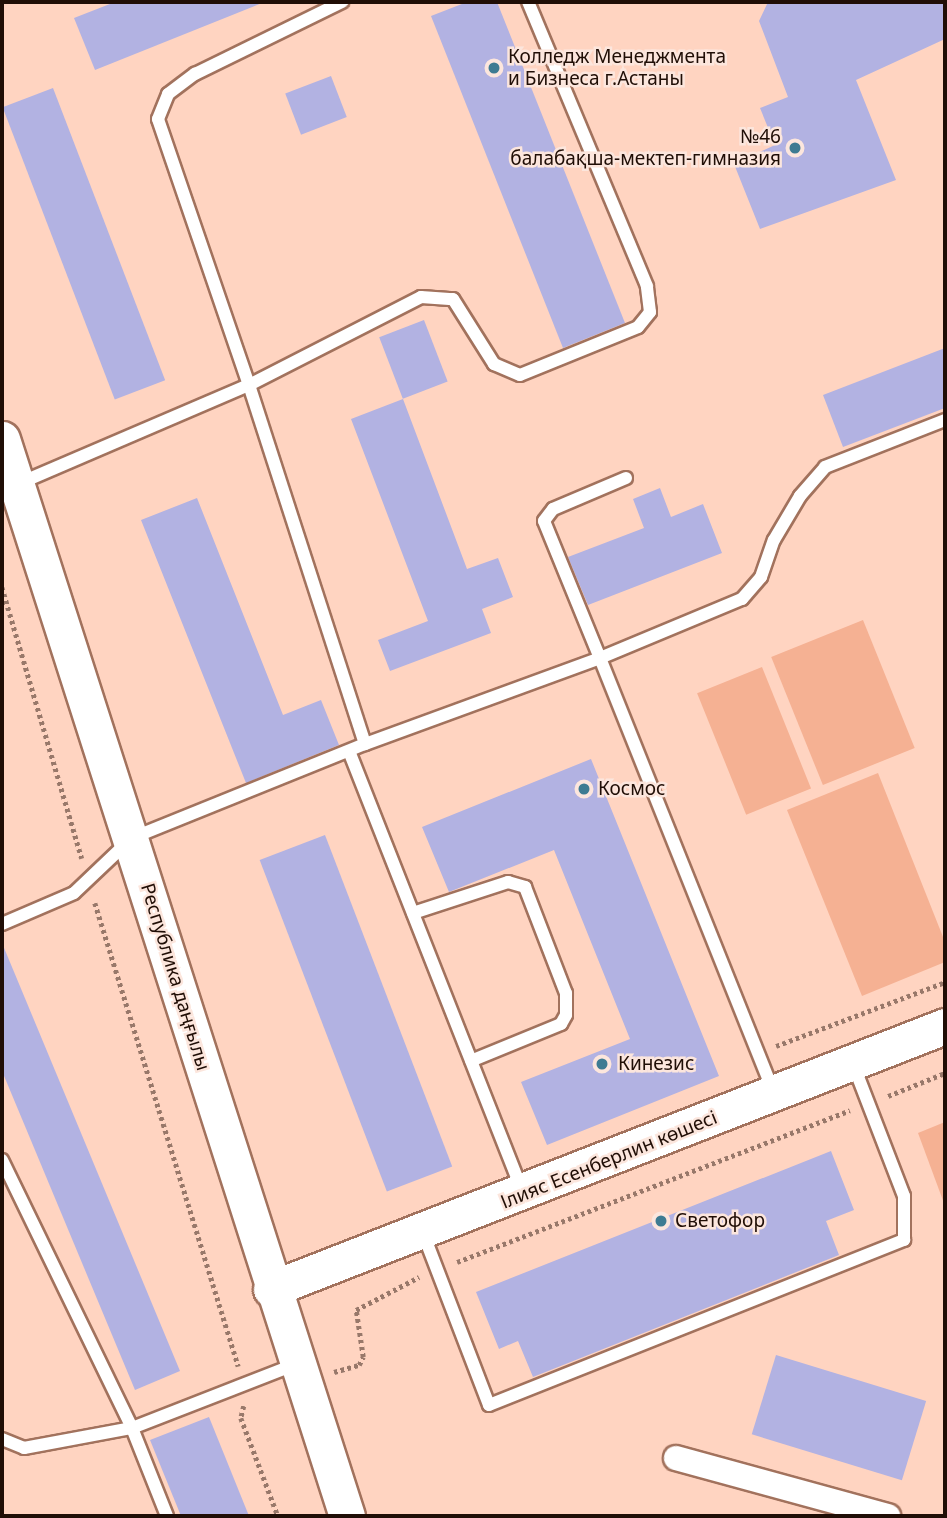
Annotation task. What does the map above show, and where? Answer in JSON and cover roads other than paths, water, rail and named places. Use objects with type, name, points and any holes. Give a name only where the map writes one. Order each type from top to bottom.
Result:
[{"type":"main road","name":"Республика даңғылы","points":[[2,442],[132,838],[271,1289],[347,1516]]},
{"type":"main road","name":"Ілияс Есенберлин көшесі","points":[[271,1289],[524,1194],[945,1026]]},
{"type":"street","points":[[676,1458],[888,1516]]},
{"type":"lane","points":[[342,2],[195,74],[168,94],[158,119],[249,385],[365,744]]},
{"type":"lane","points":[[17,485],[249,385],[421,297],[453,299],[494,364],[520,375],[638,327],[650,312],[647,286],[528,2]]},
{"type":"lane","points":[[2,924],[74,893],[132,838],[365,744],[600,658],[742,598],[761,577],[800,496],[824,467],[945,420]]},
{"type":"lane","points":[[626,478],[553,509],[544,521],[775,1094]]},
{"type":"lane","points":[[349,751],[524,1194]]},
{"type":"lane","points":[[413,913],[508,882],[525,887],[566,993],[566,1015],[561,1024],[471,1061]]},
{"type":"lane","points":[[423,1233],[489,1405],[904,1240],[904,1196],[852,1063]]},
{"type":"lane","points":[[2,1160],[132,1428],[167,1516]]},
{"type":"lane","points":[[2,1439],[24,1448],[132,1428],[244,1384],[299,1373]]},
{"type":"place","name":"Колледж Менеджмента и Бизнеса г.Астаны","points":[[494,68]]},
{"type":"place","name":"№46 балабақша-мектеп-гимназия","points":[[795,148]]},
{"type":"place","name":"Космос","points":[[584,789]]},
{"type":"place","name":"Кинезис","points":[[602,1064]]},
{"type":"place","name":"Светофор","points":[[661,1221]]}]
